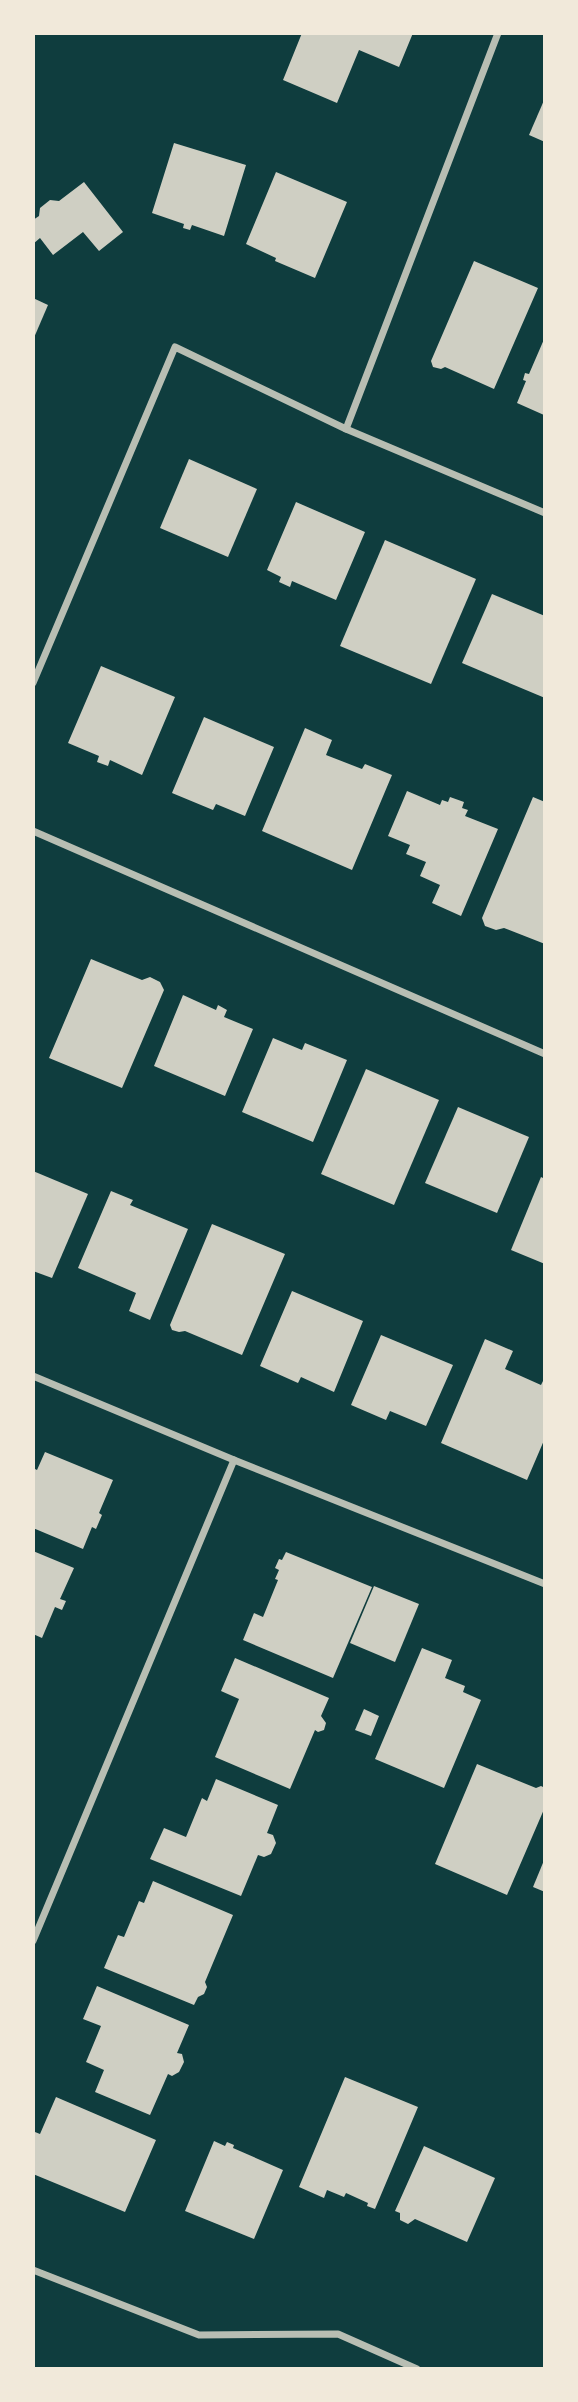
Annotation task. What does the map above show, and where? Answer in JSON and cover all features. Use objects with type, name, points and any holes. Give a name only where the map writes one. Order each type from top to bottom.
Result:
[{"type":"street","points":[[346,429],[498,33]]},
{"type":"street","points":[[33,683],[175,347],[346,429],[545,513]]},
{"type":"street","points":[[33,831],[545,1054]]},
{"type":"street","points":[[33,1376],[234,1460],[545,1584]]},
{"type":"street","points":[[33,1941],[234,1460]]},
{"type":"street","points":[[33,2270],[199,2335],[338,2334],[418,2369]]},
{"type":"building","points":[[302,33],[413,33],[399,67],[359,50],[337,103],[283,80]]},
{"type":"building","points":[[545,98],[545,142],[529,135]]},
{"type":"building","points":[[174,143],[246,165],[224,236],[192,225],[190,230],[183,228],[184,224],[152,213]]},
{"type":"building","points":[[276,172],[347,202],[315,278],[275,261],[276,258],[246,244]]},
{"type":"building","points":[[84,182],[123,232],[99,251],[83,232],[53,255],[40,238],[33,244],[33,220],[39,216],[40,208],[50,200],[59,201]]},
{"type":"building","points":[[474,261],[538,288],[494,389],[445,367],[433,367],[431,361]]},
{"type":"building","points":[[33,298],[48,305],[33,340]]},
{"type":"building","points":[[545,337],[544,415],[517,403],[526,381],[523,380],[525,373],[529,374]]},
{"type":"building","points":[[189,459],[257,489],[228,557],[160,528]]},
{"type":"building","points":[[296,502],[365,532],[336,600],[292,581],[290,587],[279,582],[281,577],[267,570]]},
{"type":"building","points":[[385,540],[476,579],[431,684],[340,646]]},
{"type":"building","points":[[492,594],[545,616],[545,698],[462,663]]},
{"type":"building","points":[[101,666],[175,697],[142,775],[110,760],[108,766],[97,762],[99,756],[68,743]]},
{"type":"building","points":[[204,717],[274,747],[245,816],[216,804],[213,810],[172,793]]},
{"type":"building","points":[[305,728],[332,740],[326,755],[362,769],[365,764],[392,775],[352,870],[262,831]]},
{"type":"building","points":[[407,791],[440,805],[442,800],[448,802],[450,797],[464,802],[462,808],[468,810],[465,816],[498,829],[461,916],[432,903],[440,885],[420,876],[426,862],[406,854],[410,845],[388,836]]},
{"type":"building","points":[[533,797],[545,802],[545,944],[504,928],[496,930],[485,926],[482,918]]},
{"type":"building","points":[[91,959],[142,980],[150,977],[160,982],[164,990],[122,1088],[49,1058]]},
{"type":"building","points":[[183,995],[216,1010],[218,1005],[227,1010],[224,1017],[253,1029],[225,1096],[154,1066]]},
{"type":"building","points":[[273,1038],[302,1050],[305,1043],[347,1060],[313,1142],[242,1112]]},
{"type":"building","points":[[366,1069],[439,1100],[394,1205],[321,1174]]},
{"type":"building","points":[[458,1107],[529,1137],[497,1213],[425,1183]]},
{"type":"building","points":[[33,1171],[88,1194],[52,1278],[33,1271]]},
{"type":"building","points":[[541,1177],[545,1179],[545,1264],[511,1250]]},
{"type":"building","points":[[111,1191],[133,1200],[130,1205],[188,1229],[150,1320],[129,1311],[136,1293],[78,1268]]},
{"type":"building","points":[[212,1224],[285,1254],[242,1355],[185,1331],[172,1330],[170,1325]]},
{"type":"building","points":[[292,1291],[363,1321],[334,1392],[301,1377],[298,1383],[260,1366]]},
{"type":"building","points":[[381,1335],[453,1365],[426,1426],[390,1411],[386,1420],[351,1405]]},
{"type":"building","points":[[485,1339],[513,1351],[505,1369],[541,1385],[545,1377],[545,1438],[527,1480],[441,1443]]},
{"type":"building","points":[[45,1452],[113,1480],[99,1513],[102,1515],[96,1529],[92,1527],[83,1549],[33,1528],[33,1468],[37,1470]]},
{"type":"building","points":[[33,1551],[74,1568],[60,1599],[66,1601],[62,1610],[55,1607],[42,1638],[33,1634]]},
{"type":"building","points":[[286,1552],[372,1587],[333,1678],[243,1640],[254,1613],[263,1617],[278,1580],[275,1579],[279,1570],[275,1568]]},
{"type":"building","points":[[374,1586],[419,1604],[395,1662],[350,1643]]},
{"type":"building","points":[[422,1648],[452,1660],[445,1678],[465,1686],[463,1692],[481,1700],[444,1788],[375,1759]]},
{"type":"building","points":[[235,1658],[329,1698],[321,1716],[326,1723],[324,1730],[315,1730],[290,1789],[215,1757],[239,1699],[221,1691]]},
{"type":"building","points":[[364,1709],[379,1716],[371,1736],[355,1730]]},
{"type":"building","points":[[477,1764],[536,1788],[545,1788],[545,1807],[507,1895],[435,1864]]},
{"type":"building","points":[[216,1779],[278,1805],[267,1833],[273,1835],[276,1843],[271,1854],[264,1857],[258,1855],[241,1896],[150,1859],[164,1828],[186,1837],[202,1798],[207,1801]]},
{"type":"building","points":[[545,1858],[545,1892],[533,1887]]},
{"type":"building","points":[[153,1881],[233,1915],[205,1982],[207,1987],[204,1994],[198,1997],[194,2005],[104,1968],[118,1935],[124,1937],[139,1901],[144,1903]]},
{"type":"building","points":[[97,1986],[189,2025],[177,2053],[182,2054],[184,2062],[179,2072],[172,2076],[168,2074],[150,2115],[95,2092],[104,2070],[86,2062],[101,2026],[83,2019]]},
{"type":"building","points":[[345,2077],[418,2107],[375,2209],[346,2193],[344,2197],[327,2190],[324,2198],[299,2187]]},
{"type":"building","points":[[56,2097],[156,2140],[125,2212],[33,2174],[33,2136],[35,2132],[40,2134]]},
{"type":"building","points":[[214,2141],[225,2146],[227,2142],[234,2145],[233,2148],[283,2170],[254,2239],[185,2211]]},
{"type":"building","points":[[424,2146],[495,2178],[467,2242],[415,2219],[408,2224],[400,2220],[400,2213],[395,2211]]}]
